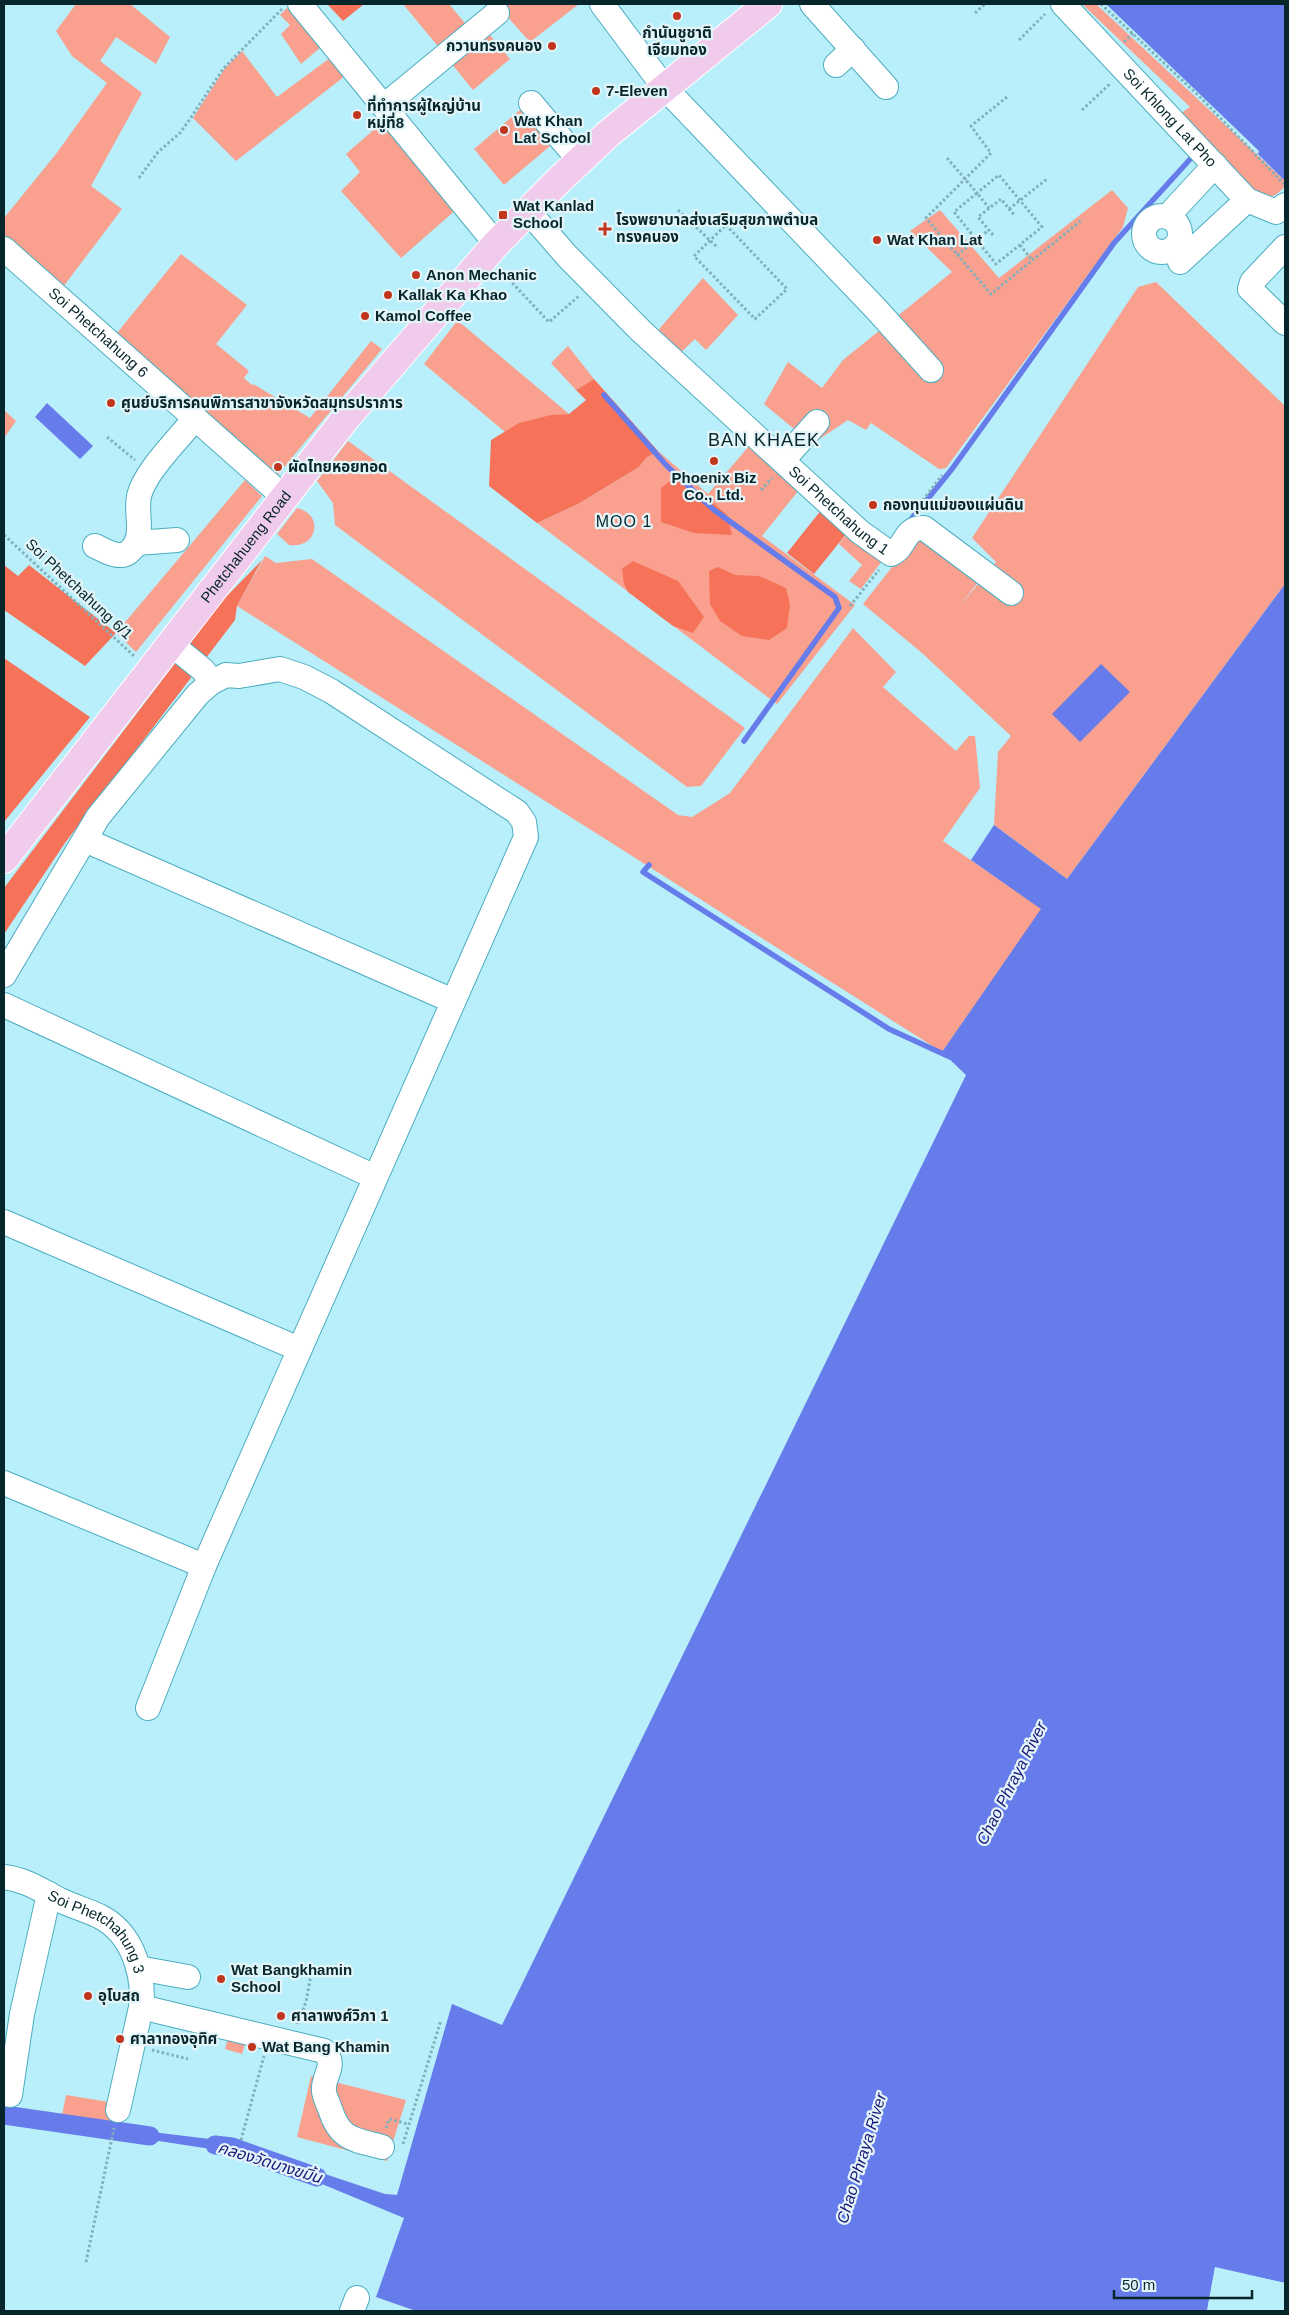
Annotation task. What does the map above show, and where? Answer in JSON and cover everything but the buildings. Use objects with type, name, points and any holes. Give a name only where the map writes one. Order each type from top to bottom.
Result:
[{"type":"main road","name":"Phetchahueng Road","points":[[4,859],[284,497],[383,374],[498,256],[528,211],[580,161],[664,87],[768,4]]},
{"type":"street","points":[[300,4],[384,106],[498,256]]},
{"type":"street","points":[[602,4],[664,87],[877,310],[931,370]]},
{"type":"street","points":[[812,4],[845,57],[886,87]]},
{"type":"street","name":"Soi Khlong Lat Pho","points":[[1057,7],[1126,70],[1247,200],[1282,207]]},
{"type":"street","points":[[384,106],[497,13]]},
{"type":"street","points":[[530,103],[580,161]]},
{"type":"street","points":[[1167,217],[1215,165]]},
{"type":"street","points":[[1180,262],[1247,200]]},
{"type":"street","name":"Soi Phetchahung 1","points":[[528,211],[594,283],[689,376],[860,532],[892,554],[910,531],[916,528],[924,528],[1011,593]]},
{"type":"street","points":[[1285,247],[1252,282],[1250,289],[1285,323]]},
{"type":"street","name":"Soi Phetchahung 6","points":[[4,249],[284,497]]},
{"type":"street","points":[[95,546],[113,554],[125,555],[137,543],[139,538],[140,496],[151,474],[195,418]]},
{"type":"street","points":[[782,460],[817,422]]},
{"type":"street","points":[[137,543],[177,540]]},
{"type":"street","points":[[171,644],[203,670],[212,682]]},
{"type":"street","points":[[4,975],[105,809],[198,694],[212,682],[226,675],[239,676],[280,669],[304,677],[331,691],[517,812],[524,822],[526,837],[204,1566],[148,1708]]},
{"type":"street","points":[[85,840],[453,1001]]},
{"type":"street","points":[[4,1005],[375,1177]]},
{"type":"street","points":[[4,1222],[299,1349]]},
{"type":"street","points":[[4,1482],[204,1566]]},
{"type":"street","name":"Soi Phetchahung 3","points":[[4,1878],[27,1882],[110,1923],[130,1946],[142,1985],[141,2007],[118,2110]]},
{"type":"street","points":[[10,2095],[22,2014],[49,1894]]},
{"type":"street","points":[[138,1968],[188,1977]]},
{"type":"street","points":[[141,2007],[324,2050],[329,2056],[328,2077],[323,2090],[335,2125],[345,2136],[392,2147]]},
{"type":"path","points":[[139,178],[158,152],[180,133],[223,69],[288,4]]},
{"type":"path","points":[[975,13],[985,4]]},
{"type":"path","points":[[1101,4],[1199,96],[1282,207]]},
{"type":"path","points":[[1019,40],[1057,7]]},
{"type":"path","points":[[1082,110],[1126,70]]},
{"type":"path","points":[[1007,97],[972,126],[991,153],[926,218],[991,294],[1082,219]]},
{"type":"path","points":[[947,158],[989,208]]},
{"type":"path","points":[[999,175],[1042,227],[996,264],[954,212],[977,192],[999,175]]},
{"type":"path","points":[[1009,209],[1047,179]]},
{"type":"path","points":[[993,235],[978,217],[1001,199],[1015,216]]},
{"type":"path","points":[[678,210],[718,248]]},
{"type":"path","points":[[726,225],[787,289],[755,319],[694,256],[711,240],[726,225]]},
{"type":"path","points":[[958,255],[989,230]]},
{"type":"path","points":[[1020,245],[1032,260]]},
{"type":"path","points":[[498,256],[549,322],[594,283]]},
{"type":"path","points":[[107,437],[151,474]]},
{"type":"path","points":[[912,515],[942,475]]},
{"type":"path","name":"Soi Phetchahung 6/1","points":[[4,535],[139,660]]},
{"type":"path","points":[[850,606],[892,554]]},
{"type":"path","points":[[241,2140],[280,2040],[306,2002],[310,1974]]},
{"type":"path","points":[[392,2147],[441,2020]]},
{"type":"path","points":[[132,2046],[188,2060]]},
{"type":"path","points":[[86,2262],[112,2139]]},
{"type":"shaded area","points":[[76,4],[130,4],[170,37],[156,64],[116,37],[100,61],[142,93],[91,186],[122,209],[60,291],[4,241],[4,218],[56,154],[107,83],[72,56],[56,31]]},
{"type":"shaded area","points":[[327,4],[364,4],[343,21]]},
{"type":"shaded area","points":[[403,4],[449,4],[469,28],[441,50]]},
{"type":"shaded area","points":[[496,4],[579,4],[530,42]]},
{"type":"shaded area","points":[[1082,4],[1096,4],[1285,181],[1285,186],[1273,196],[1258,195],[1175,117],[1190,107]]},
{"type":"shaded area","points":[[290,5],[321,47],[301,64],[281,34],[290,25],[280,15]]},
{"type":"shaded area","points":[[484,28],[510,59],[473,90],[447,58]]},
{"type":"shaded area","points":[[242,51],[277,97],[334,55],[350,72],[236,161],[193,118],[225,68]]},
{"type":"shaded area","points":[[526,105],[556,141],[504,185],[474,149]]},
{"type":"shaded area","points":[[386,119],[458,208],[401,258],[341,191],[360,172],[346,154]]},
{"type":"shaded area","points":[[1112,190],[1128,208],[1123,227],[946,468],[939,469],[871,423],[866,430],[848,420],[812,444],[764,404],[788,362],[822,388],[843,360],[952,272],[910,231],[940,210],[999,278]]},
{"type":"shaded area","points":[[181,254],[247,305],[216,344],[249,371],[244,378],[252,385],[310,418],[371,341],[382,349],[276,477],[117,333]]},
{"type":"shaded area","points":[[703,278],[738,315],[706,350],[695,339],[675,358],[654,335]]},
{"type":"shaded area","points":[[1156,282],[1285,406],[1285,584],[1067,879],[994,825],[998,752],[1011,736],[922,653],[863,604],[917,535],[981,578],[959,607],[996,562],[972,538],[1138,287]]},
{"type":"shaded area","points":[[457,321],[569,414],[535,419],[505,432],[424,364]]},
{"type":"shaded area","points":[[568,346],[594,379],[576,390],[551,363]]},
{"type":"shaded area","points":[[594,379],[658,451],[646,458],[639,467],[578,504],[537,523],[489,486],[491,440],[519,423],[551,415],[569,414],[586,400],[576,390]]},
{"type":"shaded area","points":[[4,410],[16,421],[4,438]]},
{"type":"shaded area","points":[[755,439],[803,485],[762,536],[855,605],[777,704],[537,523],[578,504],[639,467],[646,458],[658,451],[708,494]]},
{"type":"shaded area","points":[[348,441],[745,728],[701,786],[687,787],[335,525],[333,503],[317,481]]},
{"type":"shaded area","points":[[673,479],[703,494],[727,515],[732,535],[694,533],[661,522],[661,488]]},
{"type":"shaded area","points":[[245,480],[262,496],[136,652],[116,633]]},
{"type":"shaded area","points":[[826,504],[851,528],[814,574],[787,553]]},
{"type":"shaded area","points":[[297,508],[312,517],[314,531],[306,542],[299,545],[289,545],[277,534]]},
{"type":"shaded area","points":[[851,528],[885,557],[861,589],[849,581],[862,565],[839,544]]},
{"type":"shaded area","points":[[265,556],[276,563],[312,559],[678,815],[692,817],[730,793],[853,628],[896,672],[883,687],[956,751],[969,736],[975,736],[980,788],[943,841],[1042,909],[942,1052],[237,606]]},
{"type":"shaded area","points":[[262,560],[237,606],[235,620],[65,843],[4,934],[4,888],[223,600]]},
{"type":"shaded area","points":[[633,561],[678,581],[704,617],[693,633],[673,626],[628,592],[624,584],[622,569]]},
{"type":"shaded area","points":[[4,565],[18,576],[29,565],[116,633],[85,666],[4,610]]},
{"type":"shaded area","points":[[718,567],[735,575],[759,576],[786,588],[790,605],[787,628],[769,640],[742,636],[720,621],[710,604],[709,571]]},
{"type":"shaded area","points":[[4,658],[90,717],[4,822]]},
{"type":"shaded area","points":[[230,2032],[247,2037],[242,2054],[225,2049]]},
{"type":"shaded area","points":[[311,2076],[406,2100],[387,2161],[297,2137]]},
{"type":"shaded area","points":[[66,2095],[115,2103],[111,2123],[129,2125],[126,2136],[4,2119],[4,2107],[62,2115]]},
{"type":"water","points":[[1106,4],[1285,4],[1285,181],[1258,154],[1259,151]]},
{"type":"water","points":[[47,403],[93,446],[80,459],[35,417]]},
{"type":"water","name":"Chao Phraya River","points":[[1285,584],[1285,2283],[1215,2268],[1207,2311],[416,2311],[376,2297],[404,2218],[293,2172],[295,2164],[385,2194],[397,2195],[452,2004],[502,2025],[966,1075],[942,1052],[1041,909],[971,860],[994,825],[1067,879]]},
{"type":"water","points":[[1101,664],[1130,692],[1080,742],[1052,714]]},
{"type":"water","points":[[127,2129],[241,2144],[237,2153],[126,2136]]},
{"type":"pier","points":[[1215,2267],[1285,2283],[1285,2285],[1217,2270],[1209,2311],[1207,2311]]},
{"type":"waterway","points":[[908,523],[952,469],[1114,243],[1193,156]]},
{"type":"waterway","points":[[604,395],[667,466],[714,510],[835,597],[839,608],[744,741]]},
{"type":"waterway","points":[[649,865],[643,872],[889,1029],[950,1057]]},
{"type":"waterway","name":"คลองวัดบางขมิ้น","points":[[4,2115],[150,2136]]},
{"type":"waterway","name":"คลองวัดบางขมิ้น","points":[[215,2145],[232,2147],[317,2177]]},
{"type":"place","name":"กำนันชูชาติ เจียมทอง","points":[[677,16]]},
{"type":"place","name":"กวานทรงคนอง","points":[[552,46]]},
{"type":"place","name":"7-Eleven","points":[[596,91]]},
{"type":"place","name":"ที่ทำการผู้ใหญ่บ้าน หมู่ที่8","points":[[357,115]]},
{"type":"place","name":"Wat Khan Lat School","points":[[504,130]]},
{"type":"place","name":"Wat Kanlad School","points":[[503,215]]},
{"type":"place","name":"โรงพยาบาลส่งเสริมสุขภาพตำบล ทรงคนอง","points":[[605,229]]},
{"type":"place","name":"Wat Khan Lat","points":[[877,240]]},
{"type":"place","name":"Anon Mechanic","points":[[416,275]]},
{"type":"place","name":"Kallak Ka Khao","points":[[388,295]]},
{"type":"place","name":"Kamol Coffee","points":[[365,316]]},
{"type":"place","name":"ศูนย์บริการคนพิการสาขาจังหวัดสมุทรปราการ","points":[[111,403]]},
{"type":"place","name":"Phoenix Biz Co., Ltd.","points":[[714,461]]},
{"type":"place","name":"ผัดไทยหอยทอด","points":[[278,467]]},
{"type":"place","name":"กองทุนแม่ของแผ่นดิน","points":[[873,505]]},
{"type":"place","name":"Wat Bangkhamin School","points":[[221,1979]]},
{"type":"place","name":"อุโบสถ","points":[[88,1996]]},
{"type":"place","name":"ศาลาพงศ์วิภา 1","points":[[281,2016]]},
{"type":"place","name":"ศาลาทองอุทิศ","points":[[120,2039]]},
{"type":"place","name":"Wat Bang Khamin","points":[[252,2047]]},
{"type":"district","name":"BAN KHAEK","points":[[764,440]]},
{"type":"district","name":"MOO 1","points":[[624,521]]}]
